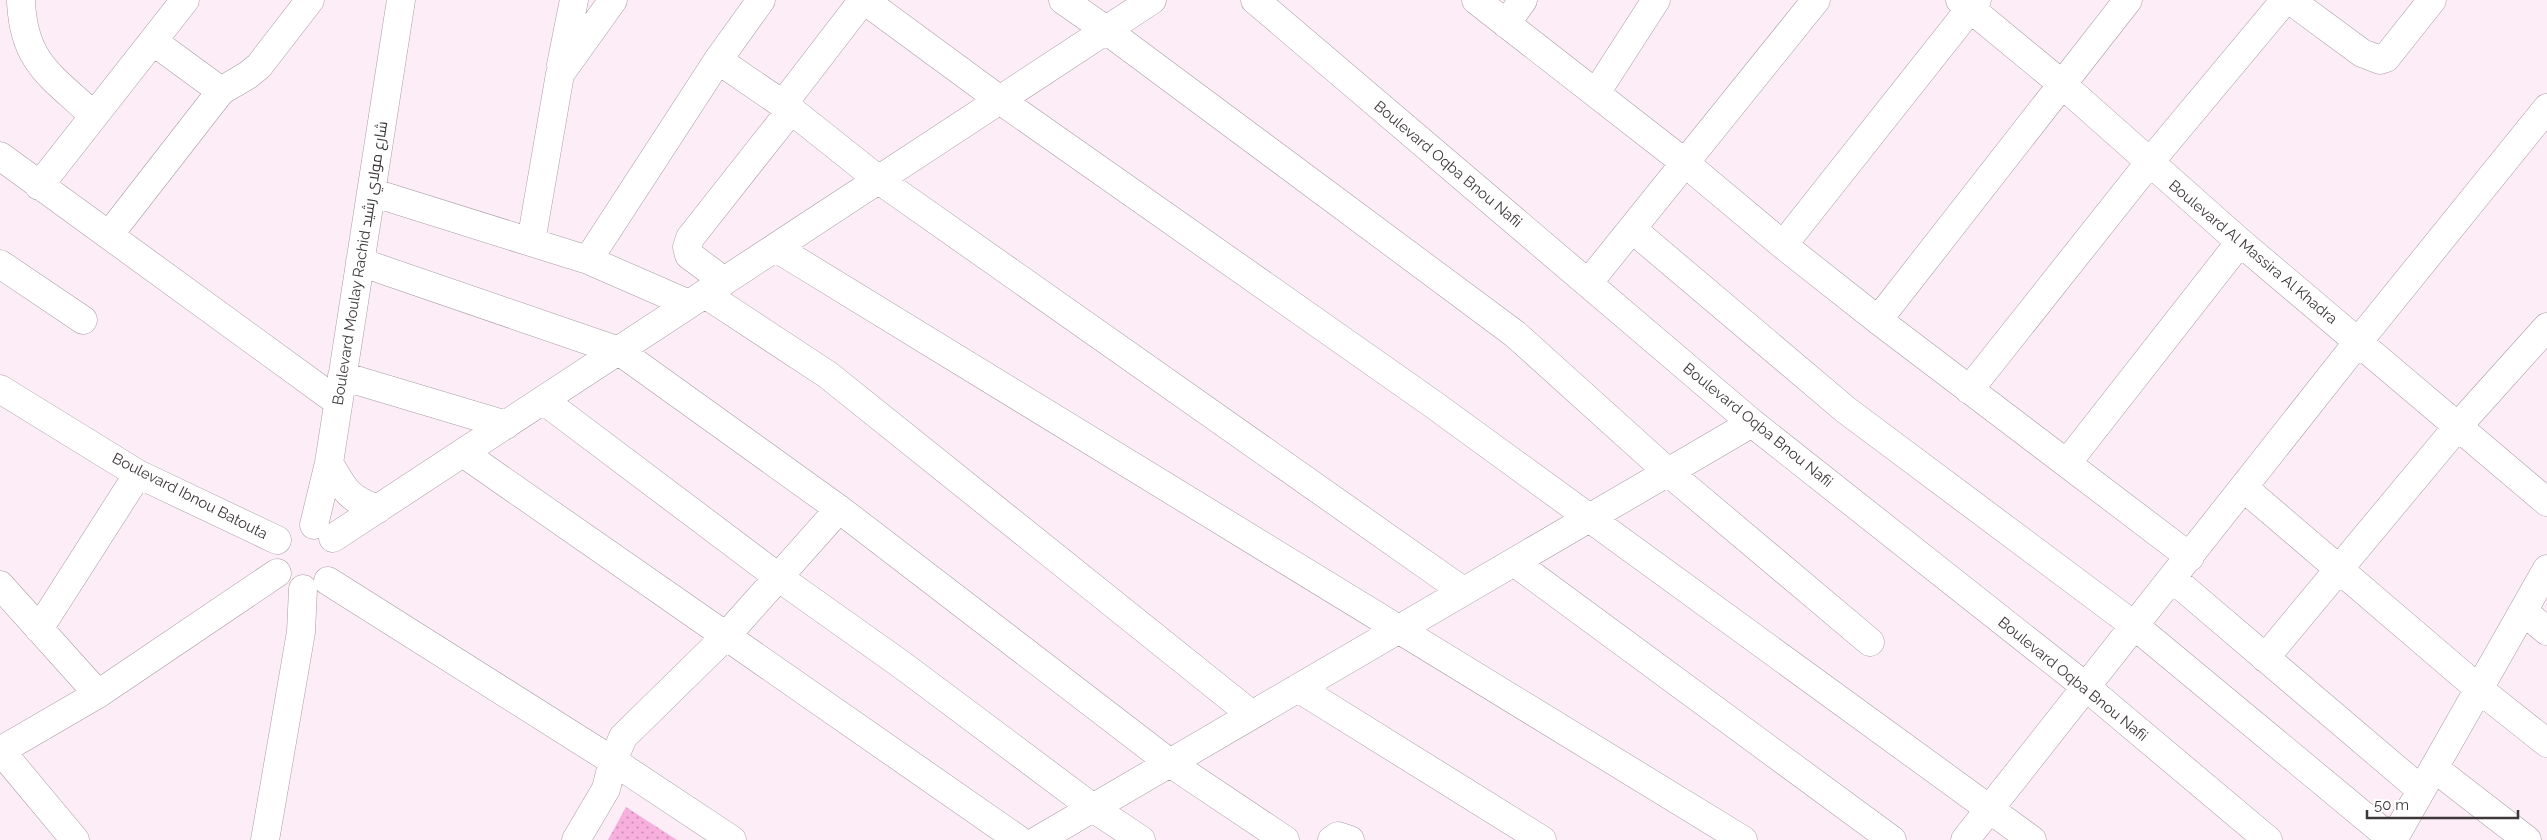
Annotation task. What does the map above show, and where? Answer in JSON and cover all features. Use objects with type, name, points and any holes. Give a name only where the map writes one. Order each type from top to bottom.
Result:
[{"type":"street","points":[[39,186],[154,42],[185,0]]},
{"type":"street","points":[[109,236],[221,91],[259,66],[310,0]]},
{"type":"street","name":"Boulevard Moulay Rachid شارع مولاي رشيد","points":[[323,532],[329,463],[401,0]]},
{"type":"street","points":[[531,242],[574,0]]},
{"type":"street","points":[[560,74],[613,0]]},
{"type":"street","points":[[588,260],[718,60],[761,0]]},
{"type":"street","points":[[706,293],[688,254],[687,247],[690,238],[864,0],[1000,100],[1332,332],[2032,840]]},
{"type":"street","points":[[1062,0],[1106,30],[1516,334],[1668,472],[1870,642]]},
{"type":"street","points":[[323,532],[338,549],[335,572],[328,581],[316,588],[303,589],[292,586],[277,573],[273,556],[278,540],[294,526],[323,532],[378,508],[1152,0]]},
{"type":"street","name":"Boulevard Oqba Bnou Nafii","points":[[1255,0],[1589,282],[1752,423],[2086,687],[2268,840]]},
{"type":"street","points":[[1476,0],[1685,163],[1783,245],[1878,320],[2190,557]]},
{"type":"street","points":[[1506,24],[1523,0]]},
{"type":"street","points":[[1596,93],[1656,0]]},
{"type":"street","points":[[1589,282],[1816,0]]},
{"type":"street","points":[[1878,320],[2128,0]]},
{"type":"street","points":[[1969,390],[2149,163],[2285,0]]},
{"type":"street","points":[[2290,0],[2362,53],[2380,60],[2386,58],[2432,0]]},
{"type":"street","points":[[22,1],[24,35],[29,48],[40,64],[94,116]]},
{"type":"street","points":[[1783,245],[1969,3]]},
{"type":"street","name":"Boulevard Al Massira Al Khadra","points":[[1969,3],[2240,242],[2547,502]]},
{"type":"street","points":[[154,42],[221,91]]},
{"type":"street","points":[[718,60],[787,107],[879,180],[1463,592]]},
{"type":"street","points":[[1965,840],[2358,342],[2547,108]]},
{"type":"street","points":[[4,167],[39,186],[109,236],[340,389],[506,425]]},
{"type":"street","points":[[371,192],[588,260],[706,293],[828,375],[1252,715]]},
{"type":"street","points":[[1632,229],[1846,410],[2135,626],[2393,840],[2547,569]]},
{"type":"street","points":[[2067,463],[2240,242]]},
{"type":"street","points":[[776,248],[1743,840]]},
{"type":"street","points":[[360,262],[619,350],[839,509],[1170,763],[1285,840]]},
{"type":"street","points":[[0,264],[83,320]]},
{"type":"street","points":[[2265,658],[2458,426],[2547,327]]},
{"type":"street","name":"Boulevard Ibnou Batouta","points":[[0,389],[138,474],[278,540]]},
{"type":"street","points":[[543,400],[778,577],[902,665],[1093,808],[1142,840]]},
{"type":"street","points":[[1038,840],[1752,423]]},
{"type":"street","points":[[463,453],[1019,840]]},
{"type":"street","points":[[329,463],[353,497],[359,502],[378,508]]},
{"type":"street","points":[[39,629],[138,474]]},
{"type":"street","points":[[2244,488],[2479,689],[2547,743]]},
{"type":"street","points":[[576,840],[606,789],[613,761],[623,737],[725,637],[839,509]]},
{"type":"street","points":[[1514,562],[1892,840]]},
{"type":"street","points":[[73,839],[0,750],[98,694],[277,573]]},
{"type":"street","points":[[2172,579],[2265,658],[2428,779],[2527,840]]},
{"type":"street","points":[[328,581],[613,761],[732,840]]},
{"type":"street","points":[[0,585],[98,694]]},
{"type":"street","points":[[265,840],[301,632],[303,589]]},
{"type":"street","points":[[2523,611],[2547,630]]},
{"type":"street","points":[[1298,688],[1542,840]]},
{"type":"street","points":[[1332,840],[1338,836],[1350,840]]},
{"type":"shaded area","points":[[626,807],[677,840],[608,840]]}]
